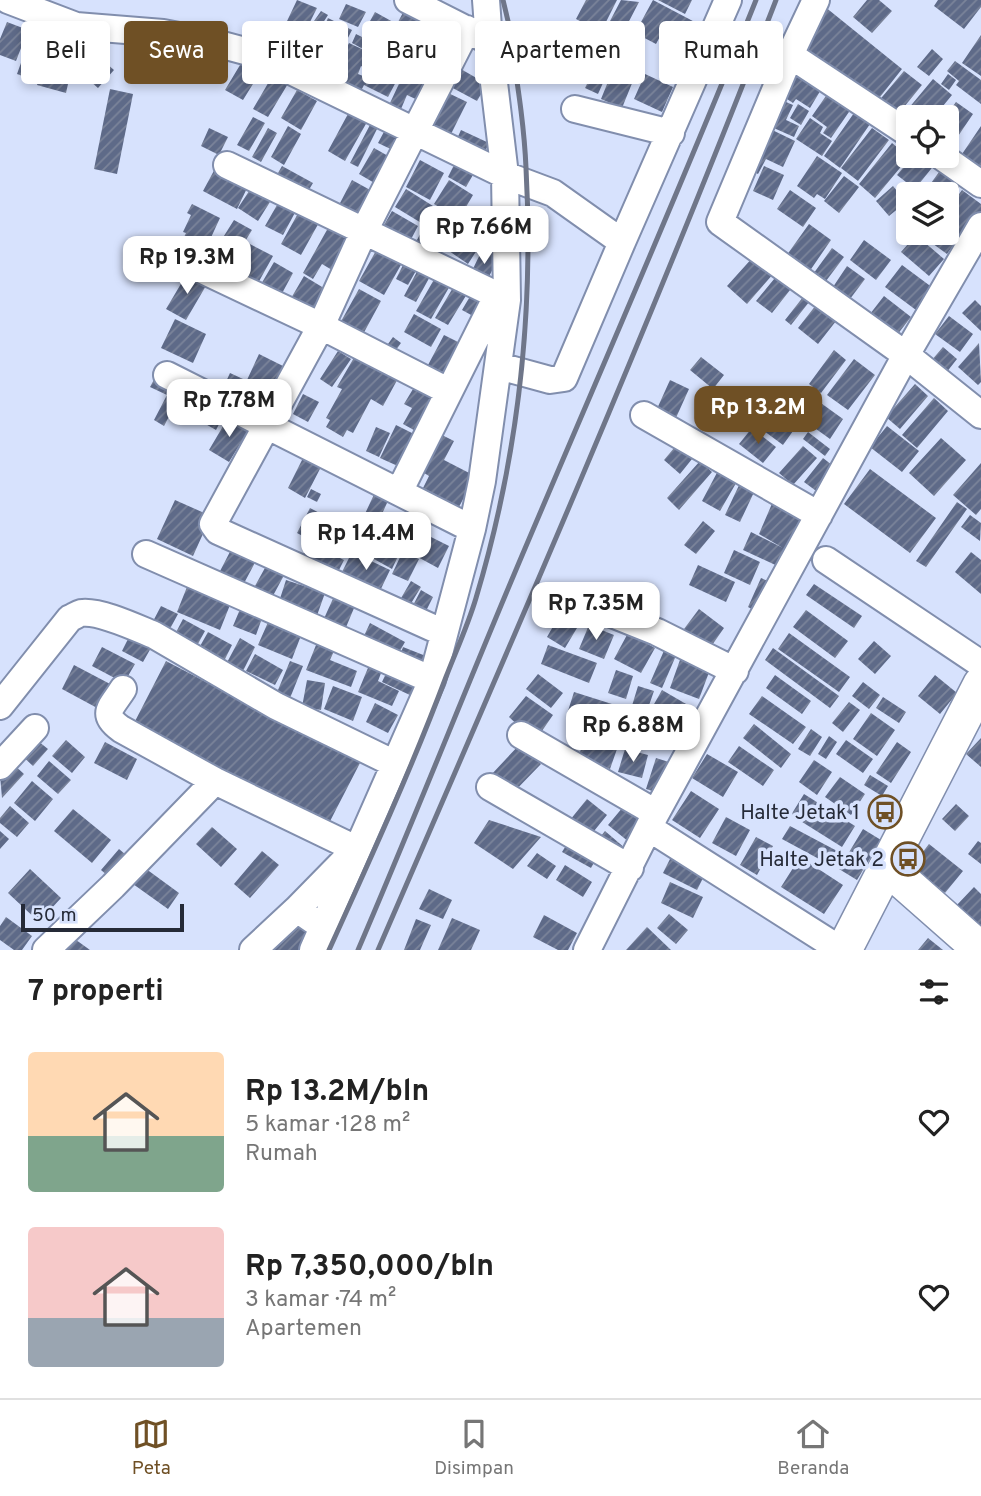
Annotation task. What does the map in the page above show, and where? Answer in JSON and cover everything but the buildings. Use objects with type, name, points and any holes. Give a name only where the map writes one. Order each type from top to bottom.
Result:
[{"type":"main road","points":[[842,950],[888,868],[981,684]]},
{"type":"main road","points":[[888,868],[981,950]]},
{"type":"street","points":[[8,0],[76,26],[163,33],[256,54],[505,176],[553,193],[622,242]]},
{"type":"street","points":[[408,0],[475,34]]},
{"type":"street","points":[[481,21],[486,0]]},
{"type":"street","points":[[499,366],[550,380],[564,377],[728,0]]},
{"type":"street","points":[[816,0],[720,222],[906,355],[981,415]]},
{"type":"street","points":[[444,634],[214,528],[213,520],[321,326],[363,230],[416,131],[475,40]]},
{"type":"street","points":[[790,55],[896,125]]},
{"type":"street","points":[[318,939],[432,680],[482,481],[499,366],[505,176],[487,84]]},
{"type":"street","points":[[575,109],[671,132]]},
{"type":"street","points":[[227,165],[502,298]]},
{"type":"street","points":[[958,168],[981,184]]},
{"type":"street","points":[[587,950],[652,821],[906,355],[981,226]]},
{"type":"street","points":[[194,266],[321,326],[448,391]]},
{"type":"street","points":[[399,492],[448,391],[502,298]]},
{"type":"street","points":[[167,375],[472,529]]},
{"type":"street","points":[[644,415],[819,515]]},
{"type":"street","points":[[146,554],[432,680]]},
{"type":"street","points":[[826,560],[981,664]]},
{"type":"street","points":[[577,600],[657,632],[735,671]]},
{"type":"street","points":[[4,701],[70,618],[82,613],[126,624],[154,635],[276,706],[395,764]]},
{"type":"street","points":[[122,690],[109,710],[111,722],[215,781],[356,849]]},
{"type":"street","points":[[0,766],[36,728]]},
{"type":"street","points":[[521,735],[842,950]]},
{"type":"street","points":[[46,950],[113,887],[215,781]]},
{"type":"street","points":[[490,787],[630,868]]},
{"type":"street","points":[[253,950],[356,849]]},
{"type":"street","points":[[297,909],[318,939]]},
{"type":"railway","points":[[329,950],[404,781],[466,628],[491,545],[503,492],[520,385],[525,331],[528,223],[519,94],[503,0]]},
{"type":"railway","points":[[358,950],[756,0]]},
{"type":"railway","points":[[378,950],[632,358],[776,0]]},
{"type":"place","name":"Halte Jetak 1","points":[[885,812]]},
{"type":"place","name":"Halte Jetak 2","points":[[908,859]]}]
